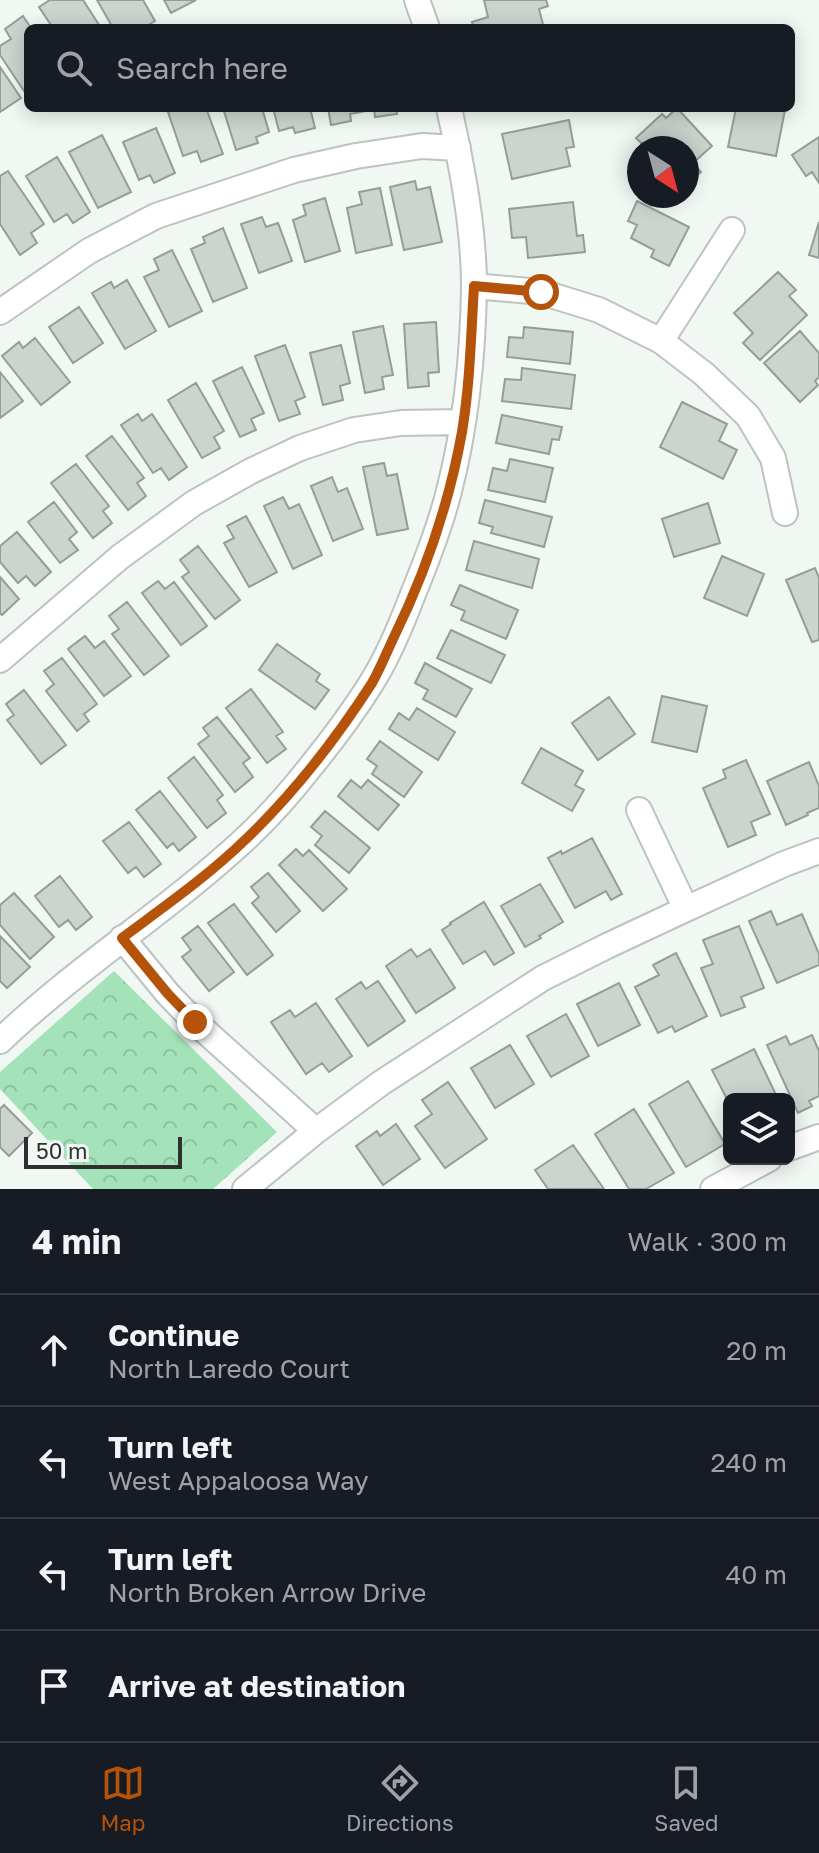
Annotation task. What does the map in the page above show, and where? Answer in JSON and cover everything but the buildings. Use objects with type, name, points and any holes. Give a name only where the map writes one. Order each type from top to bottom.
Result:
[{"type":"street","points":[[417,0],[426,24]]},
{"type":"street","points":[[0,1041],[122,938],[193,886],[245,840],[290,793],[334,738],[373,680],[405,614],[432,546],[449,491],[469,376],[474,286],[470,216],[450,112]]},
{"type":"street","points":[[0,312],[89,251],[156,216],[309,166],[422,146],[458,148]]},
{"type":"street","points":[[661,341],[732,230]]},
{"type":"street","points":[[474,286],[541,292],[599,310],[661,341],[704,374],[748,416],[773,458],[785,513]]},
{"type":"street","points":[[0,660],[120,557],[194,503],[251,471],[300,448],[354,430],[401,423],[463,422]]},
{"type":"street","points":[[639,810],[686,909]]},
{"type":"street","points":[[245,1189],[316,1131],[393,1075],[543,978],[686,909],[819,851]]},
{"type":"street","points":[[122,938],[195,1022],[316,1131]]},
{"type":"street","points":[[795,1146],[819,1137]]},
{"type":"street","points":[[713,1189],[758,1165]]},
{"type":"green space","points":[[114,971],[277,1132],[213,1189],[93,1189],[0,1089],[0,1072]]},
{"type":"route","points":[[195,1022],[122,938],[193,886],[245,840],[290,793],[334,738],[373,680],[405,614],[432,546],[449,491],[462,431],[469,376],[474,286],[541,292]]}]
